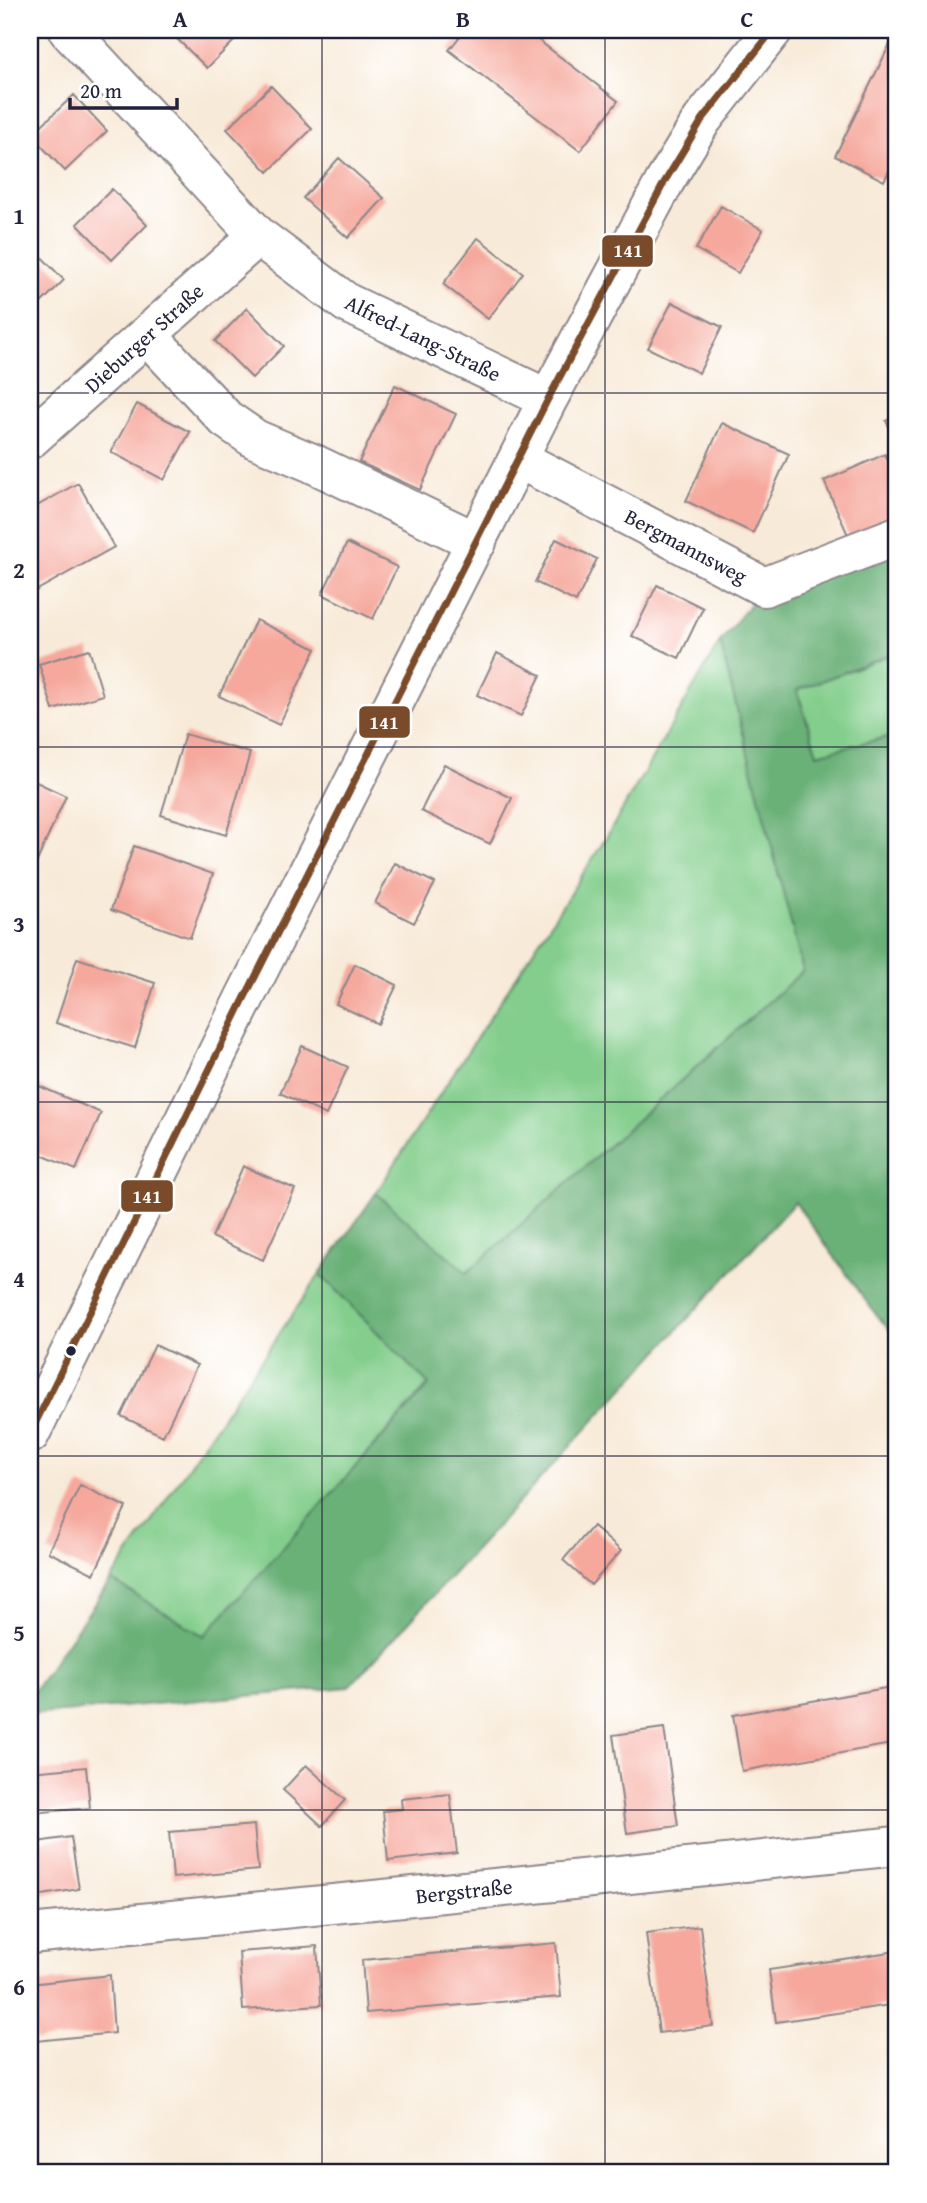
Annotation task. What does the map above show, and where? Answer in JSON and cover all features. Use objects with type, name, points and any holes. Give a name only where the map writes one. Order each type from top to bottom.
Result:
[{"type":"street","name":"Alfred-Lang-Straße","points":[[68,30],[258,236],[347,303],[548,399]]},
{"type":"street","points":[[34,1414],[548,399],[665,181],[702,120],[773,30]]},
{"type":"street","name":"Dieburger Straße","points":[[30,439],[258,236]]},
{"type":"street","points":[[147,335],[226,419],[256,439],[477,542]]},
{"type":"street","name":"Bergmannsweg","points":[[519,459],[764,587],[897,537]]},
{"type":"street","name":"Bergstraße","points":[[30,1934],[897,1846]]},
{"type":"green space","points":[[897,539],[897,652],[797,690],[817,754],[897,735],[897,1339],[874,1312],[795,1202],[349,1687],[30,1715],[30,1696],[111,1580],[204,1636],[429,1385],[320,1274],[376,1193],[467,1273],[803,971],[720,642],[764,587]]},
{"type":"green space","points":[[720,642],[804,970],[466,1274],[376,1193],[606,838]]},
{"type":"green space","points":[[897,652],[897,735],[817,754],[797,690]]},
{"type":"green space","points":[[320,1274],[429,1384],[204,1637],[111,1580]]},
{"type":"building","points":[[168,30],[245,30],[207,68]]},
{"type":"building","points":[[465,30],[525,30],[618,101],[580,151],[449,50]]},
{"type":"building","points":[[892,40],[897,43],[897,155],[884,181],[835,156]]},
{"type":"building","points":[[271,86],[312,129],[268,172],[227,129]]},
{"type":"building","points":[[74,95],[107,131],[65,171],[31,135]]},
{"type":"building","points":[[339,158],[384,198],[348,238],[303,198]]},
{"type":"building","points":[[112,189],[147,225],[112,260],[77,224]]},
{"type":"building","points":[[721,206],[763,230],[738,273],[696,249]]},
{"type":"building","points":[[478,238],[523,273],[488,319],[443,284]]},
{"type":"building","points":[[30,245],[64,280],[30,314]]},
{"type":"building","points":[[672,302],[722,327],[699,373],[648,348]]},
{"type":"building","points":[[247,308],[284,346],[252,378],[215,341]]},
{"type":"building","points":[[395,385],[456,414],[420,490],[359,462]]},
{"type":"building","points":[[137,404],[190,432],[164,480],[111,452]]},
{"type":"building","points":[[897,415],[897,442],[886,421]]},
{"type":"building","points":[[722,423],[789,454],[753,533],[686,501]]},
{"type":"building","points":[[885,454],[897,482],[897,524],[852,544],[824,481]]},
{"type":"building","points":[[78,483],[114,547],[30,594],[30,510]]},
{"type":"building","points":[[556,539],[597,559],[576,602],[535,582]]},
{"type":"building","points":[[347,543],[397,567],[373,619],[322,594]]},
{"type":"building","points":[[657,585],[703,608],[679,658],[632,636]]},
{"type":"building","points":[[256,620],[316,649],[279,725],[219,696]]},
{"type":"building","points":[[89,649],[103,695],[53,710],[39,664]]},
{"type":"building","points":[[497,653],[541,675],[521,716],[477,695]]},
{"type":"building","points":[[185,734],[250,753],[226,835],[161,815]]},
{"type":"building","points":[[444,764],[512,798],[490,844],[421,811]]},
{"type":"building","points":[[30,779],[66,796],[30,877]]},
{"type":"building","points":[[134,846],[213,874],[190,938],[111,910]]},
{"type":"building","points":[[395,863],[435,883],[414,923],[375,903]]},
{"type":"building","points":[[77,958],[155,983],[135,1048],[56,1023]]},
{"type":"building","points":[[355,964],[397,985],[378,1024],[336,1004]]},
{"type":"building","points":[[302,1046],[348,1067],[326,1115],[280,1093]]},
{"type":"building","points":[[30,1082],[101,1113],[76,1170],[30,1150]]},
{"type":"building","points":[[243,1166],[295,1189],[263,1260],[212,1237]]},
{"type":"building","points":[[155,1345],[197,1365],[163,1436],[121,1416]]},
{"type":"building","points":[[80,1485],[126,1507],[94,1574],[48,1552]]},
{"type":"building","points":[[593,1526],[621,1551],[591,1585],[563,1560]]},
{"type":"building","points":[[897,1686],[897,1743],[742,1771],[733,1715]]},
{"type":"building","points":[[664,1728],[678,1826],[627,1833],[613,1735]]},
{"type":"building","points":[[306,1765],[345,1800],[322,1826],[283,1790]]},
{"type":"building","points":[[86,1767],[90,1808],[30,1813],[30,1772]]},
{"type":"building","points":[[450,1794],[457,1853],[388,1861],[383,1811],[402,1809],[401,1799]]},
{"type":"building","points":[[254,1825],[258,1870],[173,1878],[169,1832]]},
{"type":"building","points":[[71,1837],[79,1889],[30,1897],[30,1843]]},
{"type":"building","points":[[700,1926],[713,2026],[659,2033],[646,1933]]},
{"type":"building","points":[[556,1943],[561,1997],[366,2013],[362,1960]]},
{"type":"building","points":[[317,1946],[321,2005],[243,2010],[239,1952]]},
{"type":"building","points":[[897,1951],[897,2004],[776,2022],[769,1970]]},
{"type":"building","points":[[110,1975],[114,2033],[36,2041],[30,1984]]},
{"type":"transit line","name":"141","points":[[30,1434],[244,999],[548,399],[665,181],[702,120],[773,30]]}]
